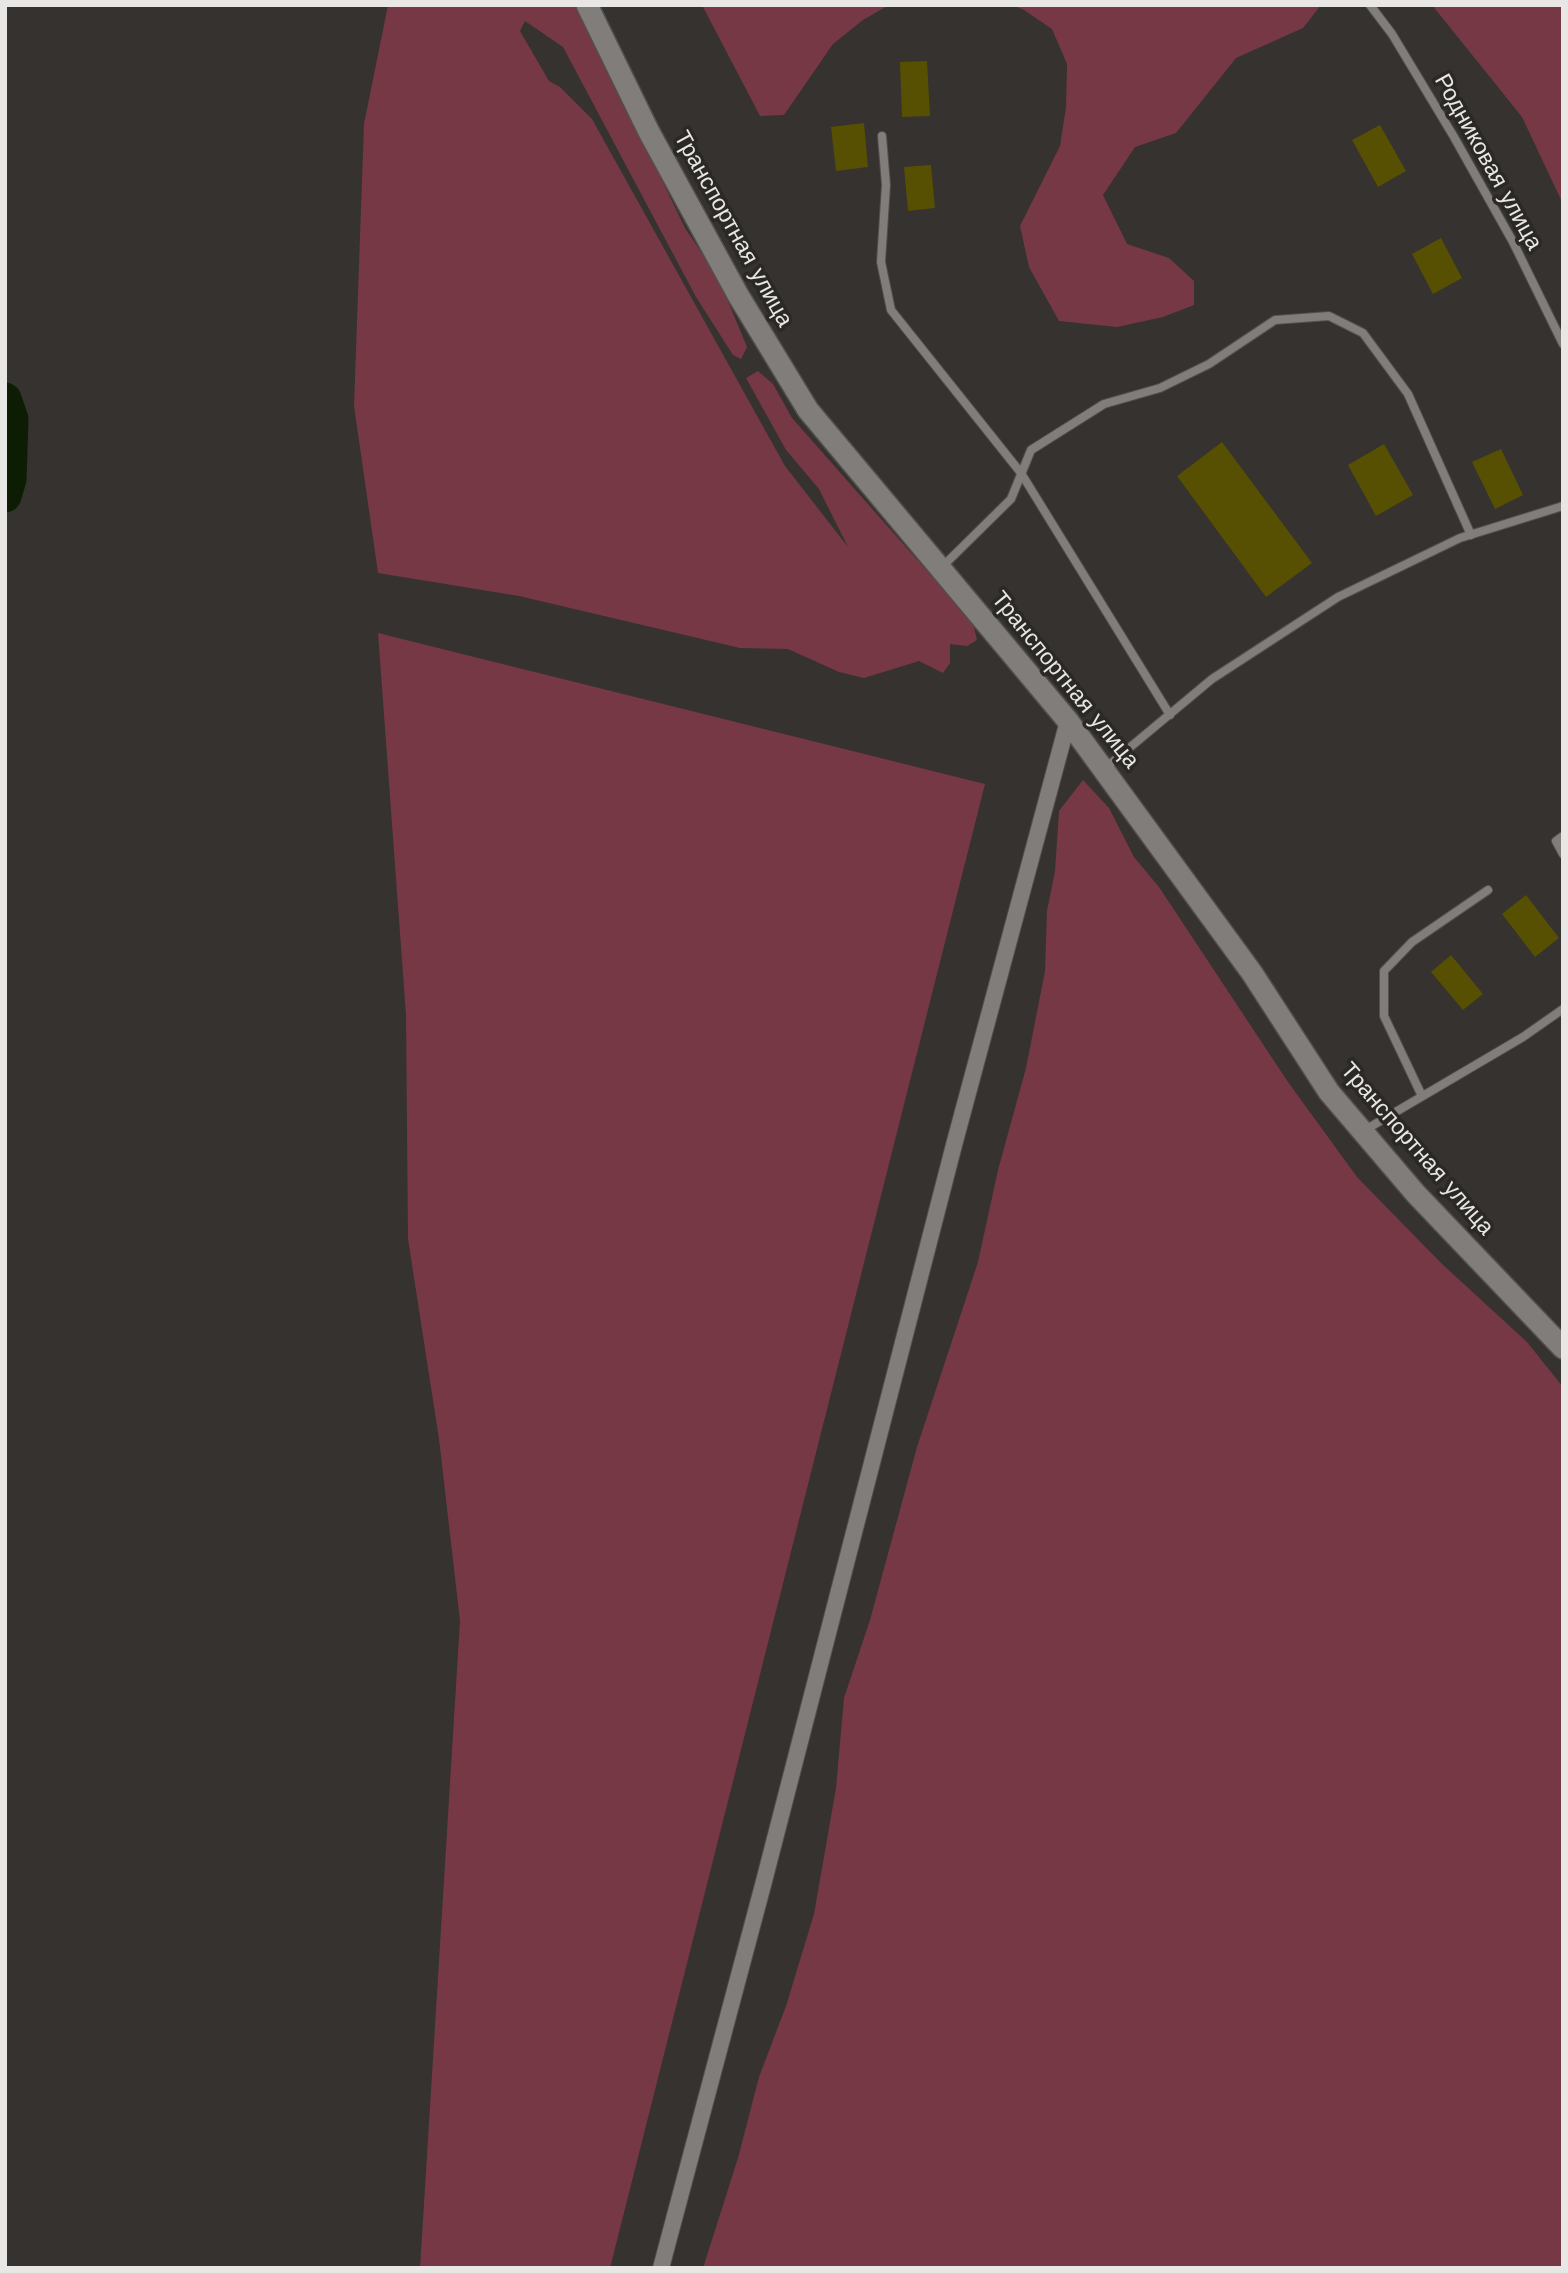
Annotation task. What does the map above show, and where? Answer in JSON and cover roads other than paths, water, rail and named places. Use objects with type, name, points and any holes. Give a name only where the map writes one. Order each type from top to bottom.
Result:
[{"type":"main road","name":"Транспортная улица","points":[[587,5],[655,144],[738,295],[808,410],[1068,721],[1252,973],[1329,1092],[1416,1194],[1563,1348]]},
{"type":"street","points":[[661,2268],[767,1871],[954,1145],[1068,721]]},
{"type":"lane","name":"Родниковая улица","points":[[1370,5],[1392,34],[1454,137],[1513,242],[1563,344]]},
{"type":"lane","points":[[882,136],[886,185],[881,262],[891,310],[1021,473],[1170,715]]},
{"type":"lane","points":[[940,569],[1011,499],[1031,450],[1104,404],[1160,388],[1209,364],[1275,320],[1329,316],[1363,333],[1408,394],[1471,535]]},
{"type":"lane","points":[[1104,769],[1212,679],[1338,597],[1471,535],[1563,506]]},
{"type":"lane","points":[[1563,836],[1556,841],[1563,854]]},
{"type":"lane","points":[[1422,1094],[1384,1016],[1384,971],[1412,942],[1488,890]]},
{"type":"lane","points":[[1363,1131],[1523,1037],[1563,1009]]},
{"type":"waterway","points":[[5,399],[12,419],[10,479],[5,496]]}]
